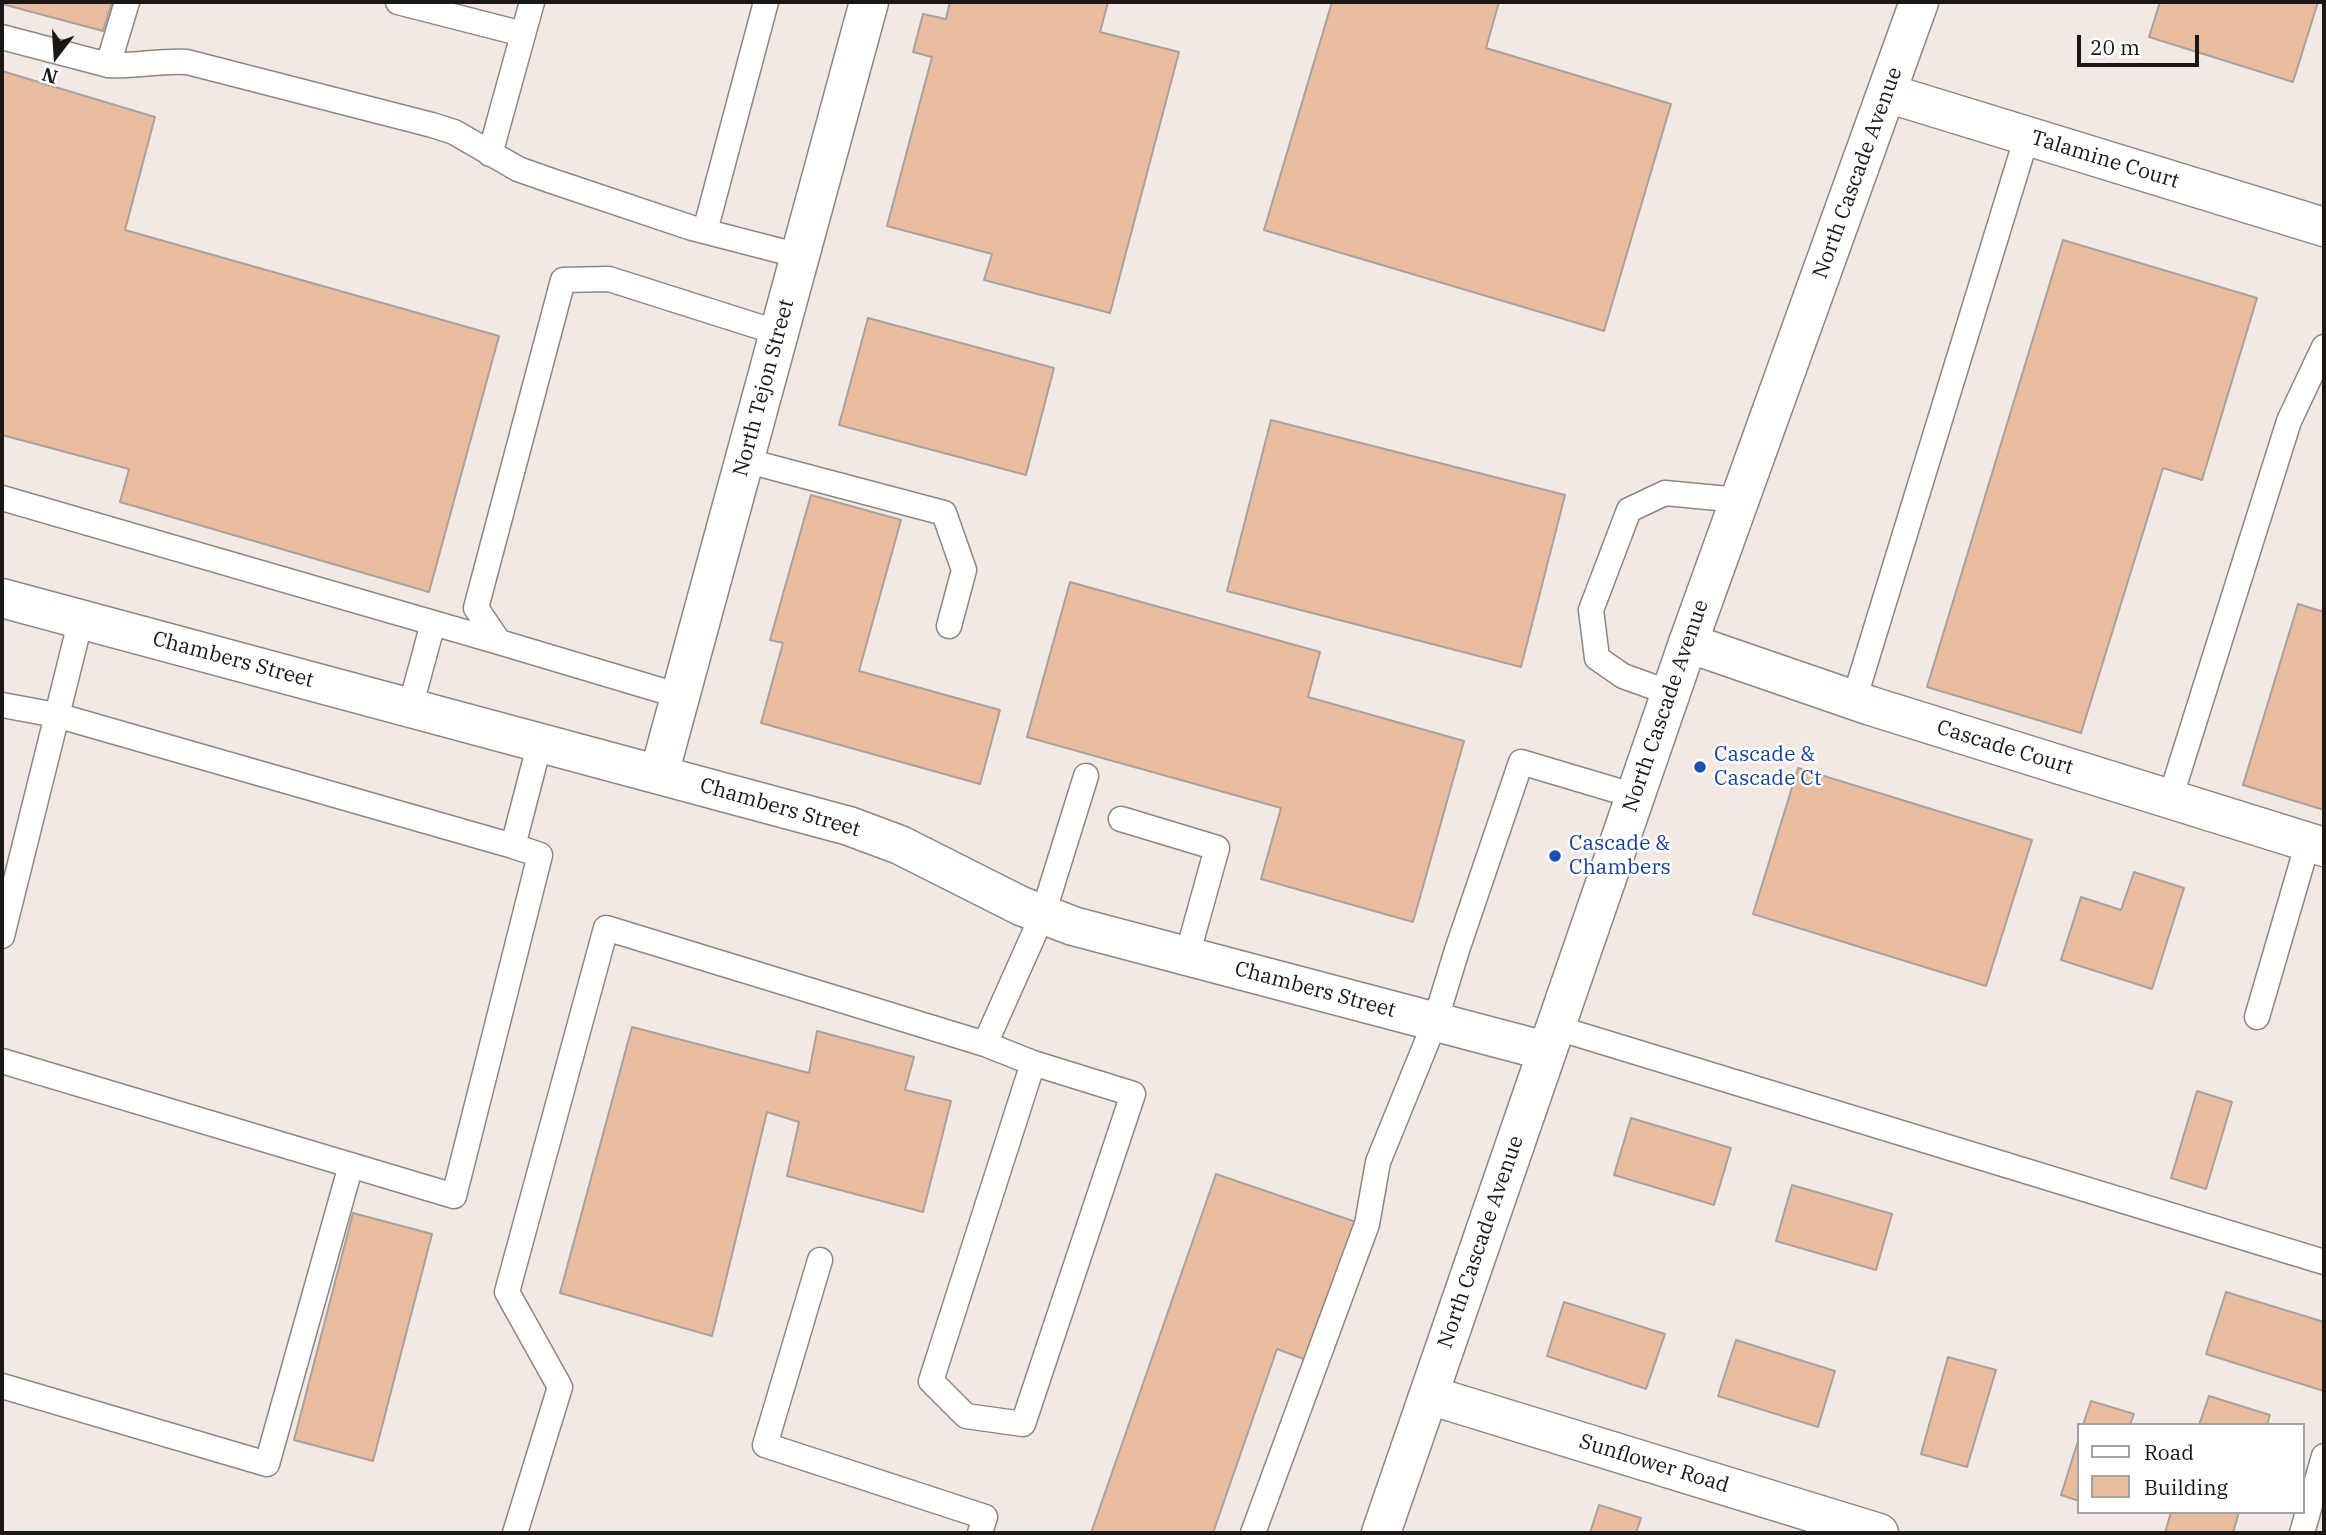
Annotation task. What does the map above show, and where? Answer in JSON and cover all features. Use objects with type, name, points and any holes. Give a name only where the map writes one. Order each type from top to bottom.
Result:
[{"type":"street","name":"North Tejon Street","points":[[659,775],[869,2]]},
{"type":"street","name":"North Cascade Avenue","points":[[1381,1533],[1670,693],[1919,2]]},
{"type":"street","name":"Talamine Court","points":[[1887,93],[2324,227]]},
{"type":"street","name":"Chambers Street","points":[[2,598],[849,826],[900,845],[1021,906],[1073,926],[1435,1022],[1550,1039]]},
{"type":"street","name":"Cascade Court","points":[[1688,643],[1854,700],[2316,844]]},
{"type":"street","name":"Sunflower Road","points":[[1429,1395],[1880,1533]]},
{"type":"lane","points":[[107,65],[127,2]]},
{"type":"lane","points":[[398,2],[523,34]]},
{"type":"lane","points":[[490,154],[532,2]]},
{"type":"lane","points":[[705,232],[766,2]]},
{"type":"lane","points":[[2,37],[107,65],[187,62],[432,125],[454,132],[518,169],[638,212],[800,256]]},
{"type":"lane","points":[[1854,700],[2027,136]]},
{"type":"lane","points":[[499,642],[476,608],[563,280],[608,279],[779,333]]},
{"type":"lane","points":[[2170,799],[2289,421],[2324,347]]},
{"type":"lane","points":[[744,460],[944,513],[964,570],[950,626]]},
{"type":"lane","points":[[1670,693],[1623,677],[1597,658],[1591,610],[1629,510],[1665,493],[1740,500]]},
{"type":"lane","points":[[2,498],[680,696]]},
{"type":"lane","points":[[2,936],[81,619]]},
{"type":"lane","points":[[410,708],[433,623]]},
{"type":"lane","points":[[2,705],[56,715],[540,855],[454,1196],[2,1061]]},
{"type":"lane","points":[[513,846],[540,742]]},
{"type":"lane","points":[[1253,1533],[1367,1224],[1378,1161],[1435,1022],[1521,762],[1635,796]]},
{"type":"lane","points":[[985,1044],[1043,914],[1086,776]]},
{"type":"lane","points":[[1121,818],[1217,848],[1187,956]]},
{"type":"lane","points":[[2257,1017],[2316,844]]},
{"type":"lane","points":[[515,1533],[560,1387],[508,1293],[606,928],[985,1044],[1033,1063],[1133,1094],[1023,1424],[966,1416],[931,1381],[1033,1063]]},
{"type":"lane","points":[[1550,1039],[2324,1262]]},
{"type":"lane","points":[[2,1386],[267,1464],[351,1165]]},
{"type":"lane","points":[[820,1259],[765,1445],[985,1517],[980,1533]]},
{"type":"lane","points":[[2302,1533],[2324,1456]]},
{"type":"building","points":[[2,2],[112,2],[103,31]]},
{"type":"building","points":[[950,2],[1108,2],[1100,32],[1179,52],[1110,313],[984,280],[992,254],[887,226],[932,57],[913,52],[923,14],[946,19]]},
{"type":"building","points":[[1332,2],[1499,2],[1486,48],[1671,104],[1604,331],[1264,230]]},
{"type":"building","points":[[2160,2],[2318,2],[2293,82],[2149,37]]},
{"type":"building","points":[[2,71],[155,117],[125,230],[499,336],[429,592],[120,502],[129,469],[2,435]]},
{"type":"building","points":[[2063,240],[2257,298],[2202,480],[2163,468],[2081,733],[1927,687]]},
{"type":"building","points":[[868,318],[1054,368],[1026,475],[839,425]]},
{"type":"building","points":[[1271,420],[1565,495],[1521,667],[1227,591]]},
{"type":"building","points":[[811,495],[901,520],[859,671],[1000,710],[980,784],[761,723],[783,643],[770,640]]},
{"type":"building","points":[[1070,582],[1320,652],[1308,697],[1464,741],[1413,922],[1261,879],[1281,808],[1027,737]]},
{"type":"building","points":[[2298,604],[2324,612],[2324,810],[2243,785]]},
{"type":"building","points":[[1798,768],[2032,840],[1986,986],[1753,914]]},
{"type":"building","points":[[2134,872],[2184,888],[2152,989],[2061,960],[2081,897],[2121,910]]},
{"type":"building","points":[[632,1027],[809,1073],[817,1031],[914,1057],[905,1090],[951,1101],[923,1212],[787,1176],[799,1122],[767,1112],[712,1336],[560,1293]]},
{"type":"building","points":[[2197,1091],[2232,1102],[2206,1189],[2171,1178]]},
{"type":"building","points":[[1631,1118],[1731,1148],[1714,1205],[1614,1175]]},
{"type":"building","points":[[1216,1174],[1356,1222],[1309,1361],[1277,1349],[1213,1533],[1091,1533]]},
{"type":"building","points":[[1792,1185],[1892,1214],[1876,1270],[1776,1241]]},
{"type":"building","points":[[353,1213],[432,1234],[373,1461],[294,1440]]},
{"type":"building","points":[[2226,1292],[2324,1322],[2324,1391],[2206,1354]]},
{"type":"building","points":[[1564,1302],[1665,1334],[1646,1389],[1547,1356]]},
{"type":"building","points":[[1736,1340],[1835,1371],[1818,1427],[1718,1396]]},
{"type":"building","points":[[1948,1357],[1996,1370],[1967,1467],[1921,1454]]},
{"type":"building","points":[[2209,1396],[2270,1415],[2268,1423],[2200,1423]]},
{"type":"building","points":[[2091,1401],[2134,1414],[2131,1423],[2084,1423]]},
{"type":"building","points":[[2078,1441],[2078,1501],[2061,1495]]},
{"type":"building","points":[[1599,1505],[1641,1518],[1636,1533],[1590,1533]]},
{"type":"building","points":[[2170,1514],[2238,1514],[2233,1533],[2165,1533]]},
{"type":"place","name":"Cascade & Cascade Ct","points":[[1700,767]]},
{"type":"place","name":"Cascade & Chambers","points":[[1555,856]]}]
